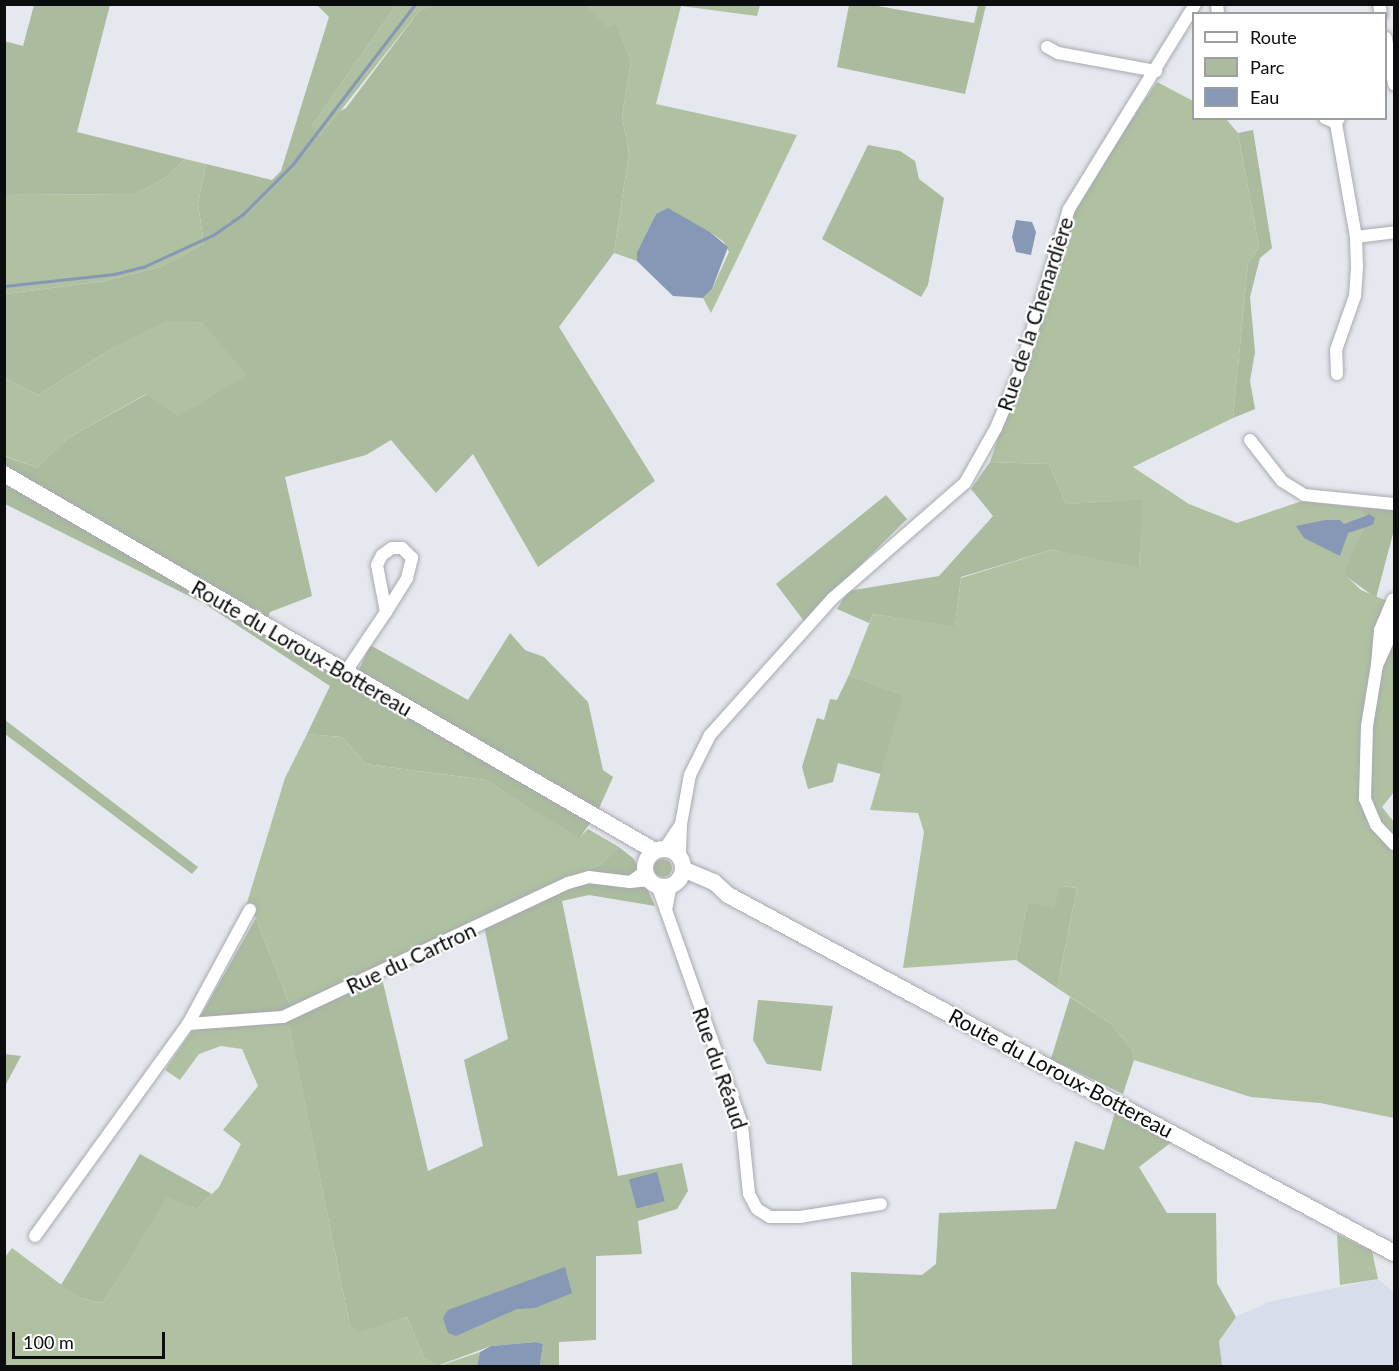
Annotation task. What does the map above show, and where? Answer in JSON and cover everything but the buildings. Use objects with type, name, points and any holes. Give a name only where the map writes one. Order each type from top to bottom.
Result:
[{"type":"main road","name":"Route du Loroux-Bottereau","points":[[4,474],[599,820],[663,869],[714,882],[728,895],[1395,1253]]},
{"type":"street","name":"Rue de la Chenardière","points":[[663,869],[681,824],[690,775],[710,735],[833,598],[965,483],[996,428],[1020,371],[1069,209],[1156,71],[1195,4]]},
{"type":"street","points":[[1387,43],[1395,84]]},
{"type":"street","points":[[1047,47],[1058,53],[1156,71]]},
{"type":"street","points":[[1333,120],[1356,237],[1357,282],[1336,350],[1337,374]]},
{"type":"street","points":[[1356,237],[1395,232]]},
{"type":"street","points":[[1250,440],[1282,481],[1304,495],[1395,504]]},
{"type":"street","points":[[345,673],[386,612],[412,566],[409,552],[402,548],[392,548],[377,565],[386,612]]},
{"type":"street","points":[[1394,597],[1380,630],[1366,737],[1365,798],[1376,825],[1395,844]]},
{"type":"street","name":"Rue du Cartron","points":[[188,1024],[283,1017],[568,883],[589,877],[630,882],[663,869]]},
{"type":"street","name":"Rue du Réaud","points":[[663,869],[666,910],[742,1125],[749,1194],[757,1209],[770,1216],[800,1217],[881,1204]]},
{"type":"street","points":[[35,1236],[188,1024],[250,910]]},
{"type":"shaded area","points":[[1378,1279],[1394,1292],[1394,1366],[1222,1366],[1219,1341],[1236,1317],[1269,1302]]},
{"type":"green space","points":[[439,4],[590,5],[589,9],[616,23],[631,62],[622,116],[629,153],[614,253],[559,327],[655,481],[538,567],[473,454],[436,493],[391,440],[366,455],[285,477],[312,596],[270,612],[267,620],[357,674],[370,645],[468,700],[510,633],[525,650],[544,657],[588,702],[603,770],[613,777],[597,813],[579,839],[486,780],[366,764],[342,737],[307,734],[330,686],[205,604],[5,504],[4,456],[37,468],[68,438],[147,394],[116,346],[38,395],[5,378],[5,294],[105,281],[160,267],[204,244],[198,204],[206,164],[272,180],[281,171],[329,17],[317,5],[396,5],[311,127],[346,108],[419,11]]},
{"type":"green space","points":[[590,4],[760,5],[757,16],[681,6],[656,104],[797,135],[711,313],[703,298],[712,289],[729,252],[724,242],[710,232],[668,209],[656,214],[637,252],[637,261],[614,253],[629,153],[622,116],[631,62],[616,24],[606,27],[589,9]]},
{"type":"green space","points":[[34,5],[110,5],[77,132],[185,159],[164,179],[135,194],[5,195],[4,41],[23,46]]},
{"type":"green space","points":[[396,5],[439,5],[419,11],[320,137],[311,127]]},
{"type":"green space","points":[[849,5],[872,5],[974,23],[978,5],[986,5],[965,94],[837,67]]},
{"type":"green space","points":[[1157,82],[1192,100],[1192,120],[1227,120],[1238,133],[1259,247],[1248,263],[1233,418],[1133,467],[1189,504],[1237,523],[1302,501],[1363,508],[1363,516],[1343,525],[1340,555],[1347,533],[1363,528],[1344,574],[1361,590],[1394,604],[1394,792],[1382,807],[1394,822],[1394,1118],[1320,1103],[1251,1097],[1134,1060],[1132,1049],[1110,1023],[1057,988],[1077,888],[1061,886],[1054,908],[1028,903],[1016,960],[903,968],[924,832],[918,813],[870,810],[903,696],[849,675],[873,614],[955,626],[961,578],[1051,550],[1139,567],[1142,500],[1066,504],[1049,464],[990,462],[1078,199]]},
{"type":"green space","points":[[1253,130],[1272,248],[1260,258],[1250,297],[1255,352],[1250,381],[1255,409],[1233,418],[1248,263],[1259,247],[1238,133]]},
{"type":"green space","points":[[868,145],[900,151],[915,161],[919,179],[944,198],[928,285],[921,297],[822,239]]},
{"type":"green space","points":[[185,159],[206,164],[198,204],[204,244],[160,267],[105,281],[5,294],[5,195],[135,194],[164,179]]},
{"type":"green space","points":[[166,321],[202,322],[247,375],[178,417],[146,394],[68,438],[37,468],[5,456],[5,378],[38,395],[116,346]]},
{"type":"green space","points":[[990,462],[1049,464],[1066,504],[1143,499],[1139,568],[1051,550],[961,577],[955,627],[873,614],[869,623],[837,609],[848,591],[939,576],[993,516],[971,489]]},
{"type":"green space","points":[[886,495],[907,519],[804,621],[776,584]]},
{"type":"green space","points":[[1363,508],[1394,510],[1394,530],[1376,598],[1343,574],[1363,528],[1373,525],[1369,514],[1363,516]]},
{"type":"green space","points":[[849,675],[904,696],[881,774],[838,763],[833,782],[808,789],[802,767],[817,718],[824,720],[830,699],[837,700]]},
{"type":"green space","points":[[5,720],[198,867],[192,874],[5,734]]},
{"type":"green space","points":[[307,734],[342,737],[366,764],[486,780],[579,838],[588,829],[619,847],[600,865],[554,882],[298,1004],[289,1003],[256,918],[246,906],[285,778]]},
{"type":"green space","points":[[619,847],[634,859],[655,906],[589,895],[562,901],[618,1176],[682,1163],[688,1191],[677,1209],[638,1221],[642,1254],[596,1256],[596,1340],[559,1342],[559,1366],[540,1366],[543,1344],[536,1342],[491,1346],[437,1366],[424,1358],[407,1317],[359,1333],[350,1326],[289,1025],[194,1028],[256,918],[289,1003],[379,966],[428,1171],[483,1146],[464,1060],[508,1039],[482,917],[554,882],[600,865]]},
{"type":"green space","points":[[659,859],[667,859],[672,864],[670,875],[659,877],[654,872],[654,864]]},
{"type":"green space","points":[[1061,886],[1077,888],[1057,988],[1016,960],[1028,902]]},
{"type":"green space","points":[[1070,997],[1110,1023],[1132,1049],[1134,1060],[1123,1094],[1051,1059]]},
{"type":"green space","points":[[758,1000],[833,1006],[821,1071],[767,1064],[753,1040]]},
{"type":"green space","points":[[289,1024],[350,1326],[359,1332],[407,1317],[424,1358],[437,1366],[5,1366],[5,1257],[12,1248],[79,1298],[103,1303],[167,1197],[197,1209],[219,1187],[241,1144],[223,1130],[258,1086],[242,1049],[221,1046],[199,1054],[180,1080],[165,1070],[194,1028]]},
{"type":"green space","points":[[4,1054],[21,1056],[5,1086]]},
{"type":"green space","points":[[1116,1109],[1173,1141],[1139,1167],[1167,1213],[1216,1213],[1217,1283],[1236,1317],[1219,1341],[1222,1366],[852,1366],[851,1272],[922,1275],[936,1264],[939,1213],[1056,1209],[1075,1141],[1104,1150]]},
{"type":"green space","points":[[140,1154],[212,1194],[197,1209],[167,1198],[103,1303],[79,1298],[61,1285]]},
{"type":"green space","points":[[1337,1234],[1372,1251],[1378,1279],[1340,1285]]},
{"type":"green space","points":[[480,1352],[477,1366],[439,1366]]},
{"type":"water","points":[[668,208],[710,232],[728,247],[712,289],[703,298],[673,296],[637,261],[637,252],[656,214]]},
{"type":"water","points":[[1016,220],[1032,222],[1036,232],[1031,255],[1016,252],[1012,237]]},
{"type":"water","points":[[1369,514],[1375,518],[1373,525],[1348,533],[1340,556],[1304,538],[1296,526],[1325,520],[1340,520],[1344,524]]},
{"type":"water","points":[[657,1172],[665,1201],[637,1208],[629,1180]]},
{"type":"water","points":[[565,1267],[572,1293],[535,1308],[517,1309],[456,1336],[448,1333],[443,1318],[448,1310]]},
{"type":"water","points":[[536,1342],[543,1344],[540,1366],[477,1366],[480,1352],[491,1346]]},
{"type":"waterway","points":[[4,286],[114,274],[143,267],[213,235],[242,215],[292,165],[415,4]]}]
